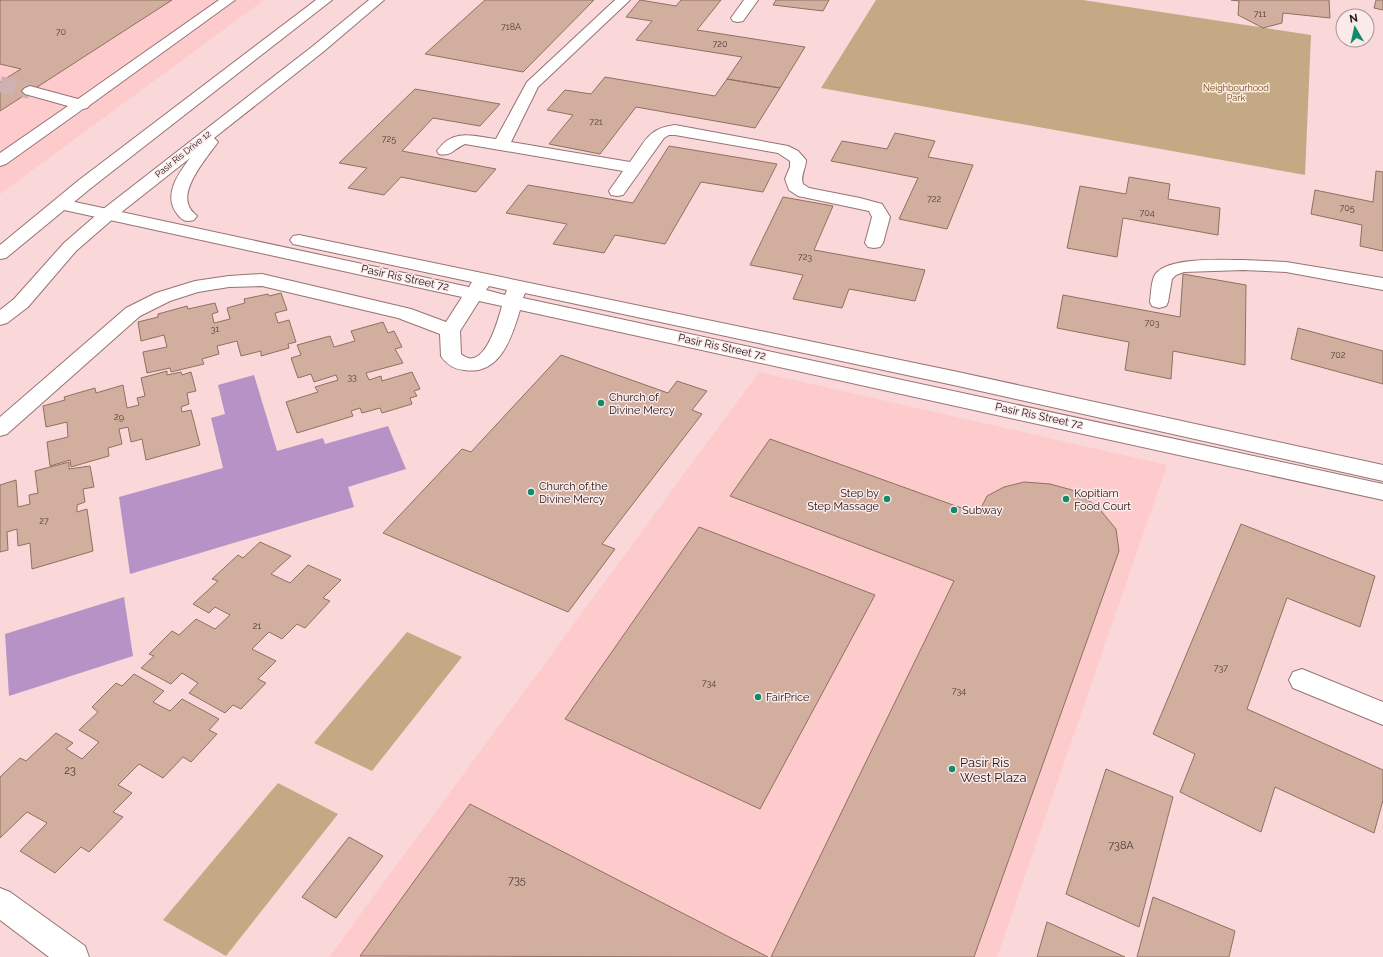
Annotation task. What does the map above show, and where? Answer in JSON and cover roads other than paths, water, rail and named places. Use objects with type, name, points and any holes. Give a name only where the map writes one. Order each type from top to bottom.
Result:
[{"type":"street","points":[[0,161],[82,105],[228,0]]},
{"type":"street","points":[[0,254],[75,192],[325,0]]},
{"type":"street","name":"Pasir Ris Drive 12","points":[[0,319],[21,303],[70,247],[108,214],[318,49],[377,0]]},
{"type":"street","points":[[501,145],[532,85],[623,0]]},
{"type":"street","points":[[738,18],[751,0]]},
{"type":"street","points":[[30,91],[82,105]]},
{"type":"street","points":[[188,216],[180,206],[179,197],[186,176],[228,119]]},
{"type":"street","points":[[617,191],[658,135],[665,132],[675,130],[782,149],[792,154],[798,160],[798,167],[793,179],[795,186],[804,192],[860,203],[876,208],[881,217],[874,243]]},
{"type":"street","points":[[445,151],[453,143],[458,140],[465,139],[634,168]]},
{"type":"street","name":"Pasir Ris Street 72","points":[[75,192],[188,216],[479,286],[1383,492]]},
{"type":"street","name":"Pasir Ris Street 72","points":[[61,204],[479,286]]},
{"type":"street","points":[[1159,302],[1163,277],[1170,271],[1182,267],[1200,265],[1286,267],[1383,284]]},
{"type":"street","points":[[0,429],[133,312],[151,301],[168,295],[218,283],[240,279],[262,280],[404,313],[450,331]]},
{"type":"street","points":[[479,286],[450,331],[451,356],[459,363],[474,364],[486,360],[496,349],[510,313],[514,294]]},
{"type":"street","name":"Pasir Ris Street 72","points":[[514,294],[966,380],[1383,473]]},
{"type":"street","points":[[1302,680],[1383,714]]},
{"type":"street","points":[[0,902],[74,957]]},
{"type":"tunnel","points":[[0,84],[30,91]]},
{"type":"place","name":"Church of Divine Mercy","points":[[601,403]]},
{"type":"place","name":"Church of the Divine Mercy","points":[[531,492]]},
{"type":"place","name":"Step by Step Massage","points":[[887,499]]},
{"type":"place","name":"Kopitiam Food Court","points":[[1066,499]]},
{"type":"place","name":"Subway","points":[[954,510]]},
{"type":"place","name":"FairPrice","points":[[758,697]]},
{"type":"place","name":"Pasir Ris West Plaza","points":[[952,769]]},
{"type":"park label","name":"Neighbourhood Park","points":[[1236,94]]}]
